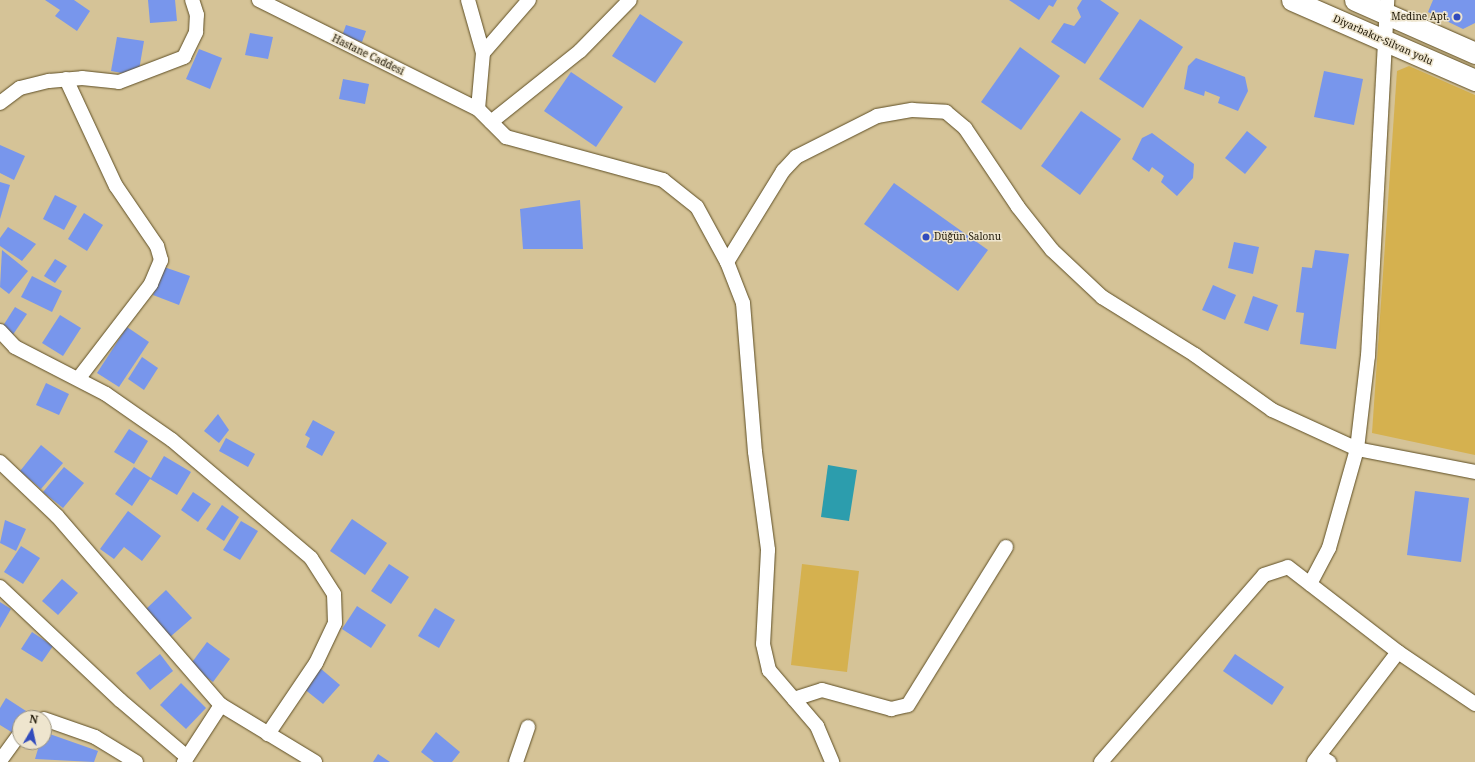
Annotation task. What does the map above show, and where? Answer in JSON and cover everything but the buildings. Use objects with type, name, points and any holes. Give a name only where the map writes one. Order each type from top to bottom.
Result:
[{"type":"highway","name":"Diyarbakır-Silvan yolu","points":[[1292,0],[1475,80]]},
{"type":"highway","points":[[1355,0],[1387,7],[1472,47]]},
{"type":"street","points":[[0,103],[20,88],[66,79],[119,82],[184,56],[196,32],[197,15],[192,0]]},
{"type":"street","name":"Hastane Caddesi","points":[[258,0],[478,109],[506,137],[663,180],[697,206],[727,262],[743,304],[755,452],[768,550],[763,644],[769,670],[817,726],[832,762]]},
{"type":"street","points":[[468,0],[483,53],[478,109]]},
{"type":"street","points":[[483,53],[529,0]]},
{"type":"street","points":[[491,122],[580,51],[630,0]]},
{"type":"street","points":[[1310,584],[1329,548],[1357,449],[1368,356],[1387,7]]},
{"type":"street","points":[[66,79],[116,186],[157,246],[161,260],[150,284],[79,378]]},
{"type":"street","points":[[727,262],[783,171],[796,157],[877,116],[912,110],[946,112],[965,128],[1018,207],[1052,250],[1102,298],[1195,355],[1272,410],[1357,449],[1475,472]]},
{"type":"street","points":[[0,331],[15,347],[79,378],[172,440],[311,558],[334,594],[335,624],[316,663],[268,734]]},
{"type":"street","points":[[0,462],[62,522],[220,705],[314,762]]},
{"type":"street","points":[[794,699],[822,690],[891,709],[908,705],[1006,547]]},
{"type":"street","points":[[1101,762],[1264,575],[1288,567],[1398,652],[1475,704]]},
{"type":"street","points":[[0,587],[120,700],[186,759],[220,705]]},
{"type":"street","points":[[1321,760],[1398,652]]},
{"type":"street","points":[[52,722],[95,737],[136,762]]},
{"type":"street","points":[[516,762],[528,727]]},
{"type":"street","points":[[2,760],[12,745]]},
{"type":"street","points":[[290,747],[300,762]]},
{"type":"shaded area","points":[[1409,66],[1475,95],[1475,455],[1372,433],[1397,71]]},
{"type":"shaded area","points":[[802,564],[859,571],[847,672],[791,665]]},
{"type":"water","points":[[828,465],[857,470],[849,521],[821,517]]},
{"type":"place","name":"Medine Apt.","points":[[1457,17]]},
{"type":"place","name":"Düğün Salonu","points":[[926,237]]}]
